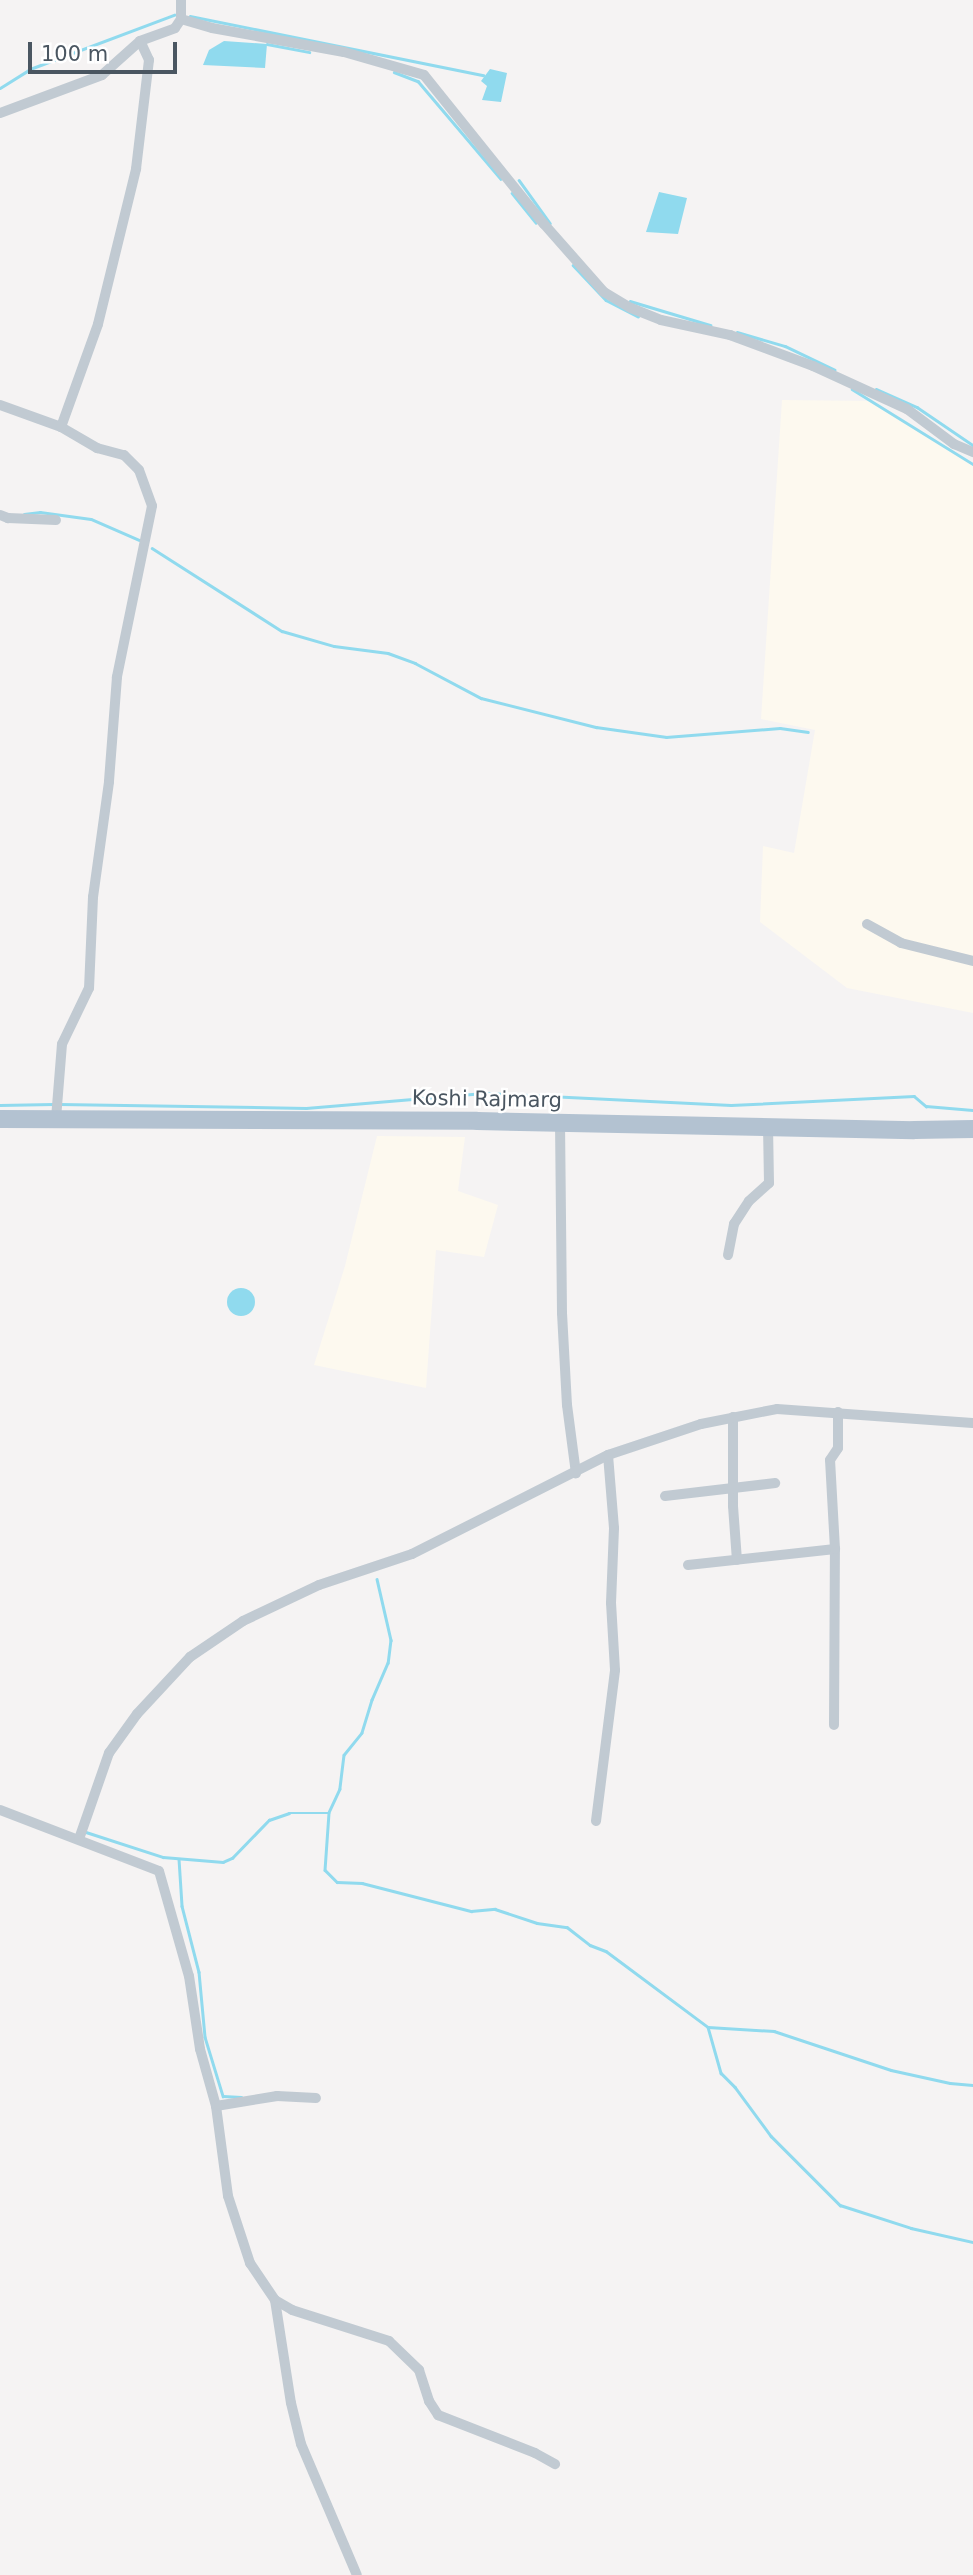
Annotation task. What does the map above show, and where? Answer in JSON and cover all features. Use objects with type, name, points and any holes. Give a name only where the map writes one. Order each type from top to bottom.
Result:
[{"type":"main road","name":"Koshi Rajmarg","points":[[0,1119],[56,1114],[768,1128],[973,1129]]},
{"type":"street","points":[[0,113],[102,75],[140,41],[175,28],[181,19],[181,0]]},
{"type":"street","points":[[181,19],[344,52],[424,75],[544,223],[604,292],[631,308],[661,320],[730,335],[813,366],[907,409],[954,444],[973,452]]},
{"type":"street","points":[[61,427],[100,315],[136,169],[149,60],[140,41]]},
{"type":"street","points":[[0,405],[61,427],[97,448],[124,455],[139,470],[152,506],[117,677],[108,782],[93,897],[89,988],[62,1044],[56,1114]]},
{"type":"street","points":[[0,515],[56,520]]},
{"type":"street","points":[[867,924],[901,943],[973,961]]},
{"type":"street","points":[[560,1122],[562,1313],[567,1405],[576,1473]]},
{"type":"street","points":[[728,1255],[734,1224],[749,1201],[769,1183],[768,1128]]},
{"type":"street","points":[[79,1839],[109,1753],[136,1714],[190,1657],[243,1621],[319,1585],[412,1554],[576,1473],[608,1454],[733,1417],[777,1409],[973,1423]]},
{"type":"street","points":[[834,1725],[835,1549],[830,1460],[838,1448],[838,1412]]},
{"type":"street","points":[[733,1417],[737,1560]]},
{"type":"street","points":[[596,1821],[615,1670],[611,1603],[614,1528],[608,1454]]},
{"type":"street","points":[[665,1496],[775,1483]]},
{"type":"street","points":[[688,1565],[835,1549]]},
{"type":"street","points":[[0,1810],[159,1871],[186,1963],[201,2049],[216,2106],[229,2196],[250,2263],[275,2300],[291,2403],[301,2444],[357,2575]]},
{"type":"street","points":[[216,2106],[277,2096],[316,2098]]},
{"type":"street","points":[[275,2300],[292,2309],[389,2341],[419,2370],[429,2402],[438,2415],[535,2453],[555,2465]]},
{"type":"shaded area","points":[[782,400],[873,401],[973,464],[973,1013],[847,988],[760,922],[763,846],[794,853],[815,730],[761,719]]},
{"type":"shaded area","points":[[377,1136],[465,1137],[458,1191],[498,1205],[484,1257],[436,1250],[426,1388],[314,1365],[345,1266]]},
{"type":"water","points":[[224,41],[267,44],[265,68],[203,65],[209,50]]},
{"type":"water","points":[[490,69],[507,73],[501,102],[482,100],[487,86],[481,81]]},
{"type":"water","points":[[659,192],[687,198],[678,234],[646,232]]},
{"type":"water","points":[[241,1288],[251,1292],[255,1302],[251,1312],[241,1316],[231,1312],[227,1302],[231,1292]]},
{"type":"waterway","points":[[0,88],[30,69],[174,15]]},
{"type":"waterway","points":[[190,16],[483,75]]},
{"type":"waterway","points":[[267,44],[309,52]]},
{"type":"waterway","points":[[394,72],[418,81],[501,179]]},
{"type":"waterway","points":[[519,180],[550,223]]},
{"type":"waterway","points":[[512,193],[536,223]]},
{"type":"waterway","points":[[573,265],[606,300],[638,316]]},
{"type":"waterway","points":[[630,301],[710,325]]},
{"type":"waterway","points":[[737,332],[785,346],[835,370]]},
{"type":"waterway","points":[[852,389],[973,464]]},
{"type":"waterway","points":[[876,389],[917,407],[973,445]]},
{"type":"waterway","points":[[24,514],[40,512],[91,519],[139,540]]},
{"type":"waterway","points":[[152,548],[282,631],[334,646],[388,653],[415,663],[481,698],[596,727],[666,737],[780,728],[808,732]]},
{"type":"waterway","points":[[59,1104],[306,1108],[486,1093],[731,1105],[914,1096],[926,1106],[973,1110]]},
{"type":"waterway","points":[[0,1105],[53,1104]]},
{"type":"waterway","points":[[377,1579],[391,1640],[388,1663],[372,1700],[362,1733],[344,1755],[340,1789],[329,1813],[325,1870],[337,1882],[362,1883],[471,1911],[495,1909],[537,1923],[567,1927],[590,1945],[606,1951],[708,2027],[721,2073],[735,2087],[771,2136],[840,2205],[911,2228],[973,2242]]},
{"type":"waterway","points":[[86,1832],[163,1857],[223,1862],[232,1858],[269,1820],[289,1813],[329,1813]]},
{"type":"waterway","points":[[179,1859],[182,1906],[199,1972],[205,2037],[223,2096],[241,2097]]},
{"type":"waterway","points":[[708,2027],[774,2031],[891,2070],[950,2083],[973,2085]]}]
